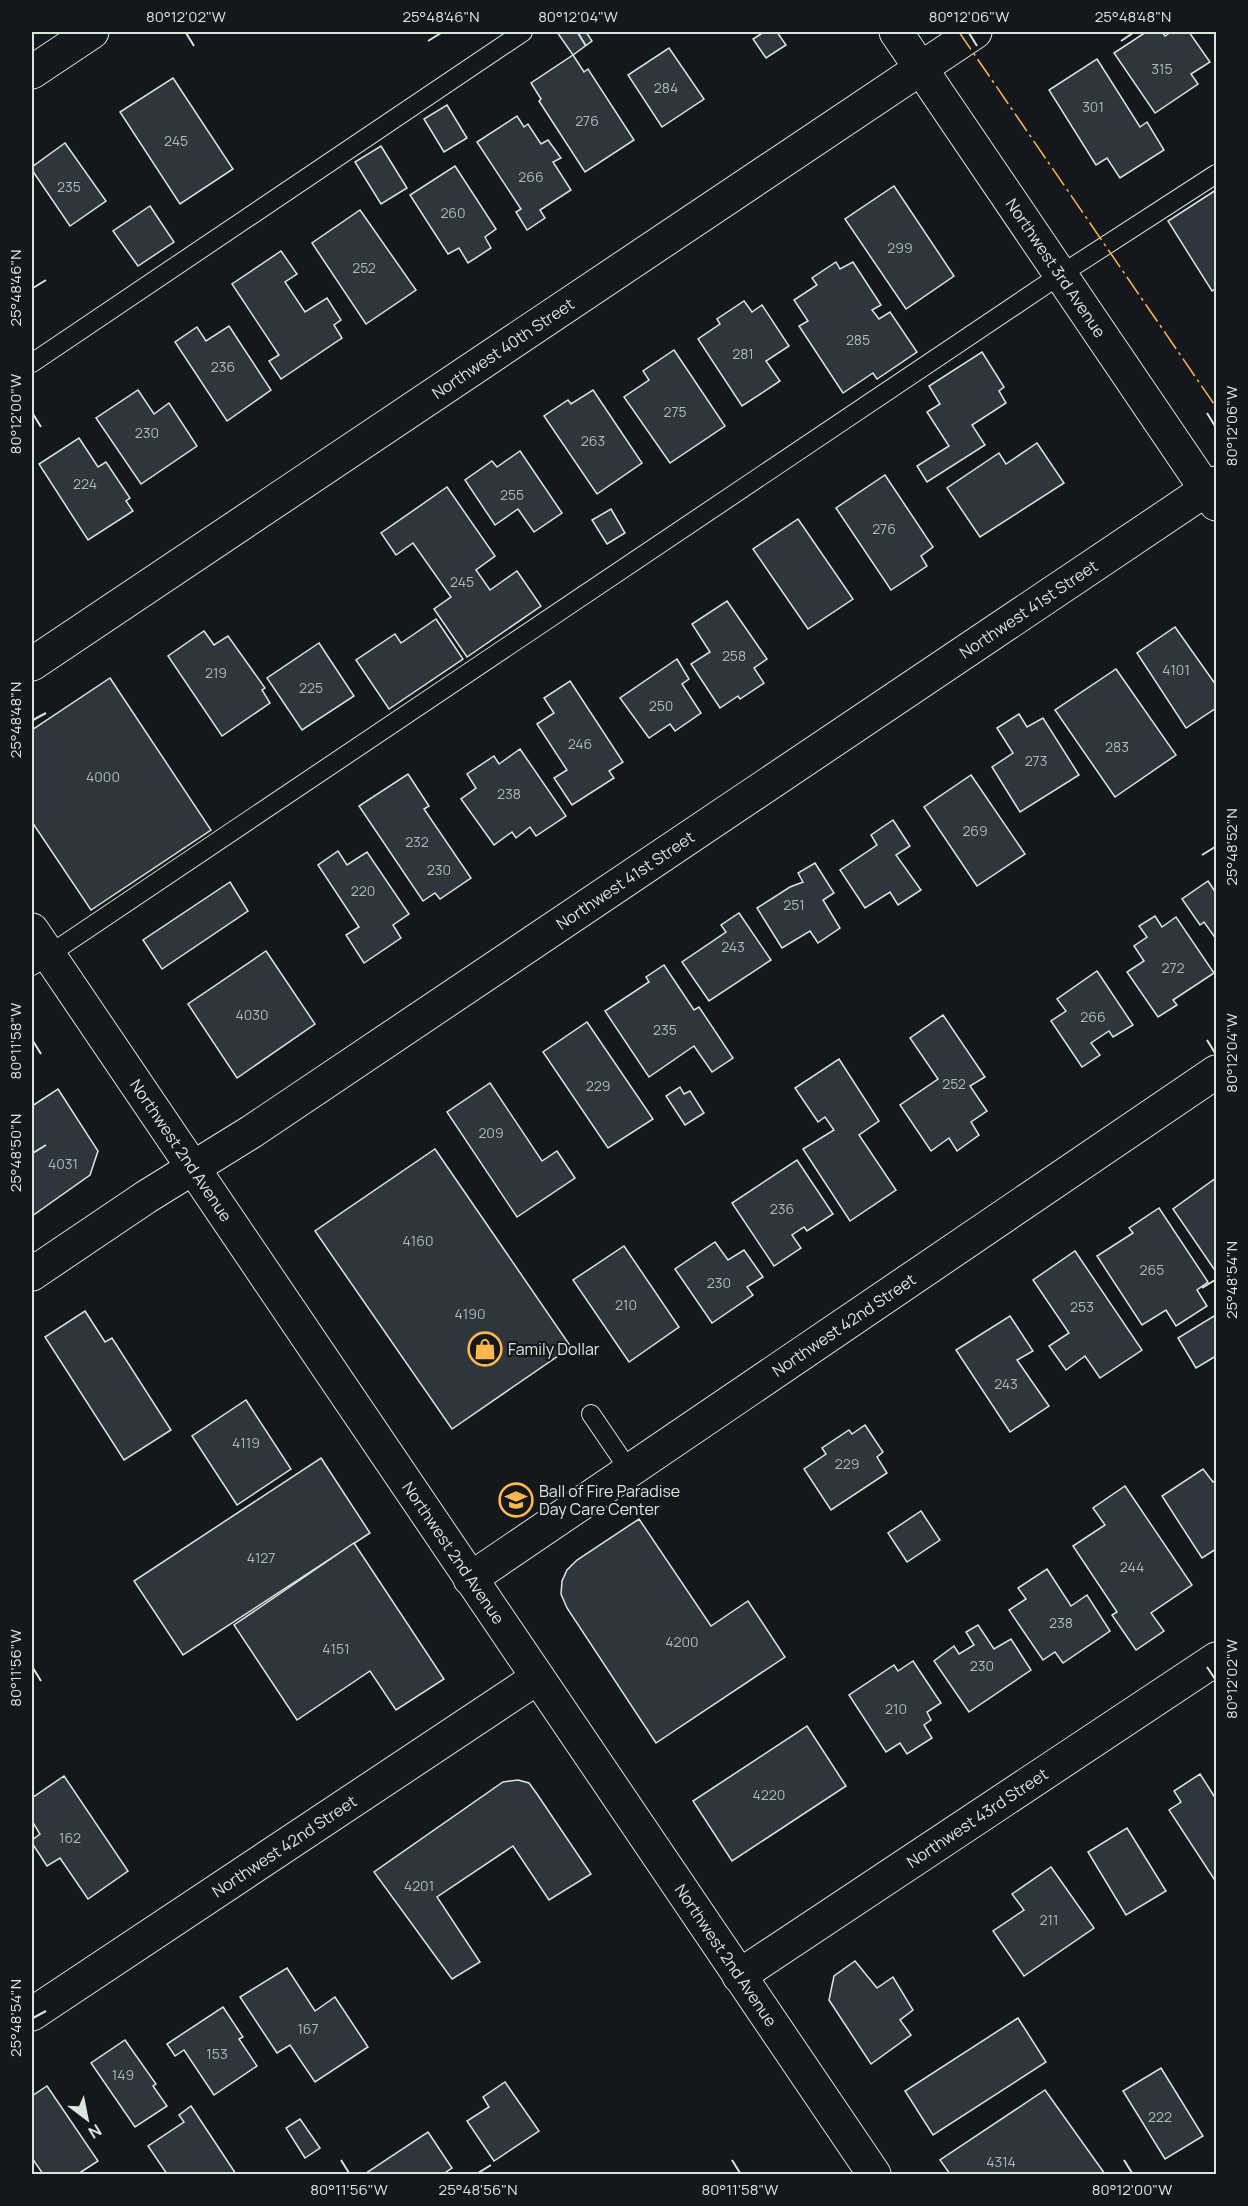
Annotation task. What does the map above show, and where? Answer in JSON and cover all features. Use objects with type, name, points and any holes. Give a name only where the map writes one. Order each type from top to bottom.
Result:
[{"type":"street","points":[[32,72],[92,32]]},
{"type":"street","name":"Northwest 3rd Avenue","points":[[897,32],[1060,275],[1213,493]]},
{"type":"street","name":"Northwest 40th Street","points":[[32,664],[975,32]]},
{"type":"street","name":"Northwest 41st Street","points":[[32,1274],[1213,493]]},
{"type":"street","name":"Northwest 2nd Avenue","points":[[37,950],[192,1168],[874,2175]]},
{"type":"street","name":"Northwest 42nd Street","points":[[470,1579],[1216,1072]]},
{"type":"street","name":"Northwest 43rd Street","points":[[739,1976],[1216,1659]]},
{"type":"street","name":"Northwest 42nd Street","points":[[32,2014],[537,1678]]},
{"type":"lane","points":[[32,363],[523,32]]},
{"type":"lane","points":[[37,950],[1216,174]]},
{"type":"lane","points":[[591,1414],[629,1470]]},
{"type":"building","points":[[557,32],[586,32],[592,41],[573,55]]},
{"type":"building","points":[[764,32],[777,32],[786,45],[766,58],[753,39]]},
{"type":"building","points":[[1146,32],[1162,32],[1165,36],[1171,32],[1189,32],[1210,62],[1191,74],[1198,84],[1155,113],[1114,53]]},
{"type":"building","points":[[669,48],[704,99],[662,127],[628,75]]},
{"type":"building","points":[[573,55],[584,72],[588,69],[634,140],[585,172],[539,101],[541,99],[531,83]]},
{"type":"building","points":[[1097,59],[1140,127],[1147,122],[1164,150],[1120,178],[1107,158],[1096,165],[1049,90]]},
{"type":"building","points":[[173,78],[233,169],[180,204],[120,112]]},
{"type":"building","points":[[447,105],[467,138],[444,152],[424,119]]},
{"type":"building","points":[[517,116],[524,127],[528,124],[541,144],[548,140],[561,158],[553,162],[571,190],[540,210],[545,218],[527,230],[516,212],[521,209],[477,142]]},
{"type":"building","points":[[65,143],[106,201],[70,226],[32,170],[32,167]]},
{"type":"building","points":[[381,146],[407,188],[381,204],[355,162]]},
{"type":"building","points":[[455,166],[496,229],[485,237],[491,248],[468,263],[459,248],[448,254],[410,195]]},
{"type":"building","points":[[894,186],[954,276],[906,309],[845,219]]},
{"type":"building","points":[[1216,190],[1216,288],[1212,291],[1168,221]]},
{"type":"building","points":[[150,206],[174,242],[138,266],[113,231]]},
{"type":"building","points":[[360,210],[416,290],[366,324],[312,243]]},
{"type":"building","points":[[281,251],[297,274],[285,282],[305,312],[327,298],[341,320],[334,325],[342,338],[281,379],[269,361],[279,355],[232,284]]},
{"type":"building","points":[[836,262],[840,269],[853,262],[881,305],[872,310],[879,319],[890,312],[917,352],[877,379],[873,373],[843,393],[799,326],[808,321],[794,300],[817,285],[812,278]]},
{"type":"building","points":[[744,301],[752,312],[762,305],[789,346],[766,361],[780,381],[742,406],[698,339],[720,324],[717,319]]},
{"type":"building","points":[[229,326],[271,390],[227,421],[175,342],[197,327],[206,341]]},
{"type":"building","points":[[674,350],[725,426],[670,463],[624,397],[649,380],[643,371]]},
{"type":"building","points":[[982,352],[1004,387],[999,391],[1006,403],[972,425],[985,445],[927,482],[917,466],[949,446],[927,412],[940,404],[929,386]]},
{"type":"building","points":[[138,390],[154,414],[169,403],[197,446],[141,484],[96,418]]},
{"type":"building","points":[[593,390],[642,463],[597,494],[544,416],[568,400],[571,404]]},
{"type":"building","points":[[79,438],[98,467],[106,462],[130,498],[126,501],[133,511],[88,540],[39,464]]},
{"type":"building","points":[[1037,443],[1064,483],[980,537],[947,488],[999,453],[1006,464]]},
{"type":"building","points":[[520,451],[562,513],[534,532],[518,509],[495,525],[465,480],[492,461],[497,467]]},
{"type":"building","points":[[885,475],[933,547],[921,556],[927,566],[891,590],[836,508]]},
{"type":"building","points":[[447,487],[495,556],[476,570],[490,590],[517,571],[541,606],[467,657],[434,609],[451,597],[413,543],[396,555],[381,533]]},
{"type":"building","points":[[611,509],[625,533],[607,544],[592,520]]},
{"type":"building","points":[[798,519],[853,599],[808,629],[753,549]]},
{"type":"building","points":[[727,601],[767,659],[754,668],[764,683],[740,699],[738,696],[720,708],[691,664],[710,652],[692,624]]},
{"type":"building","points":[[436,619],[463,659],[389,709],[356,660],[395,634],[401,643]]},
{"type":"building","points":[[1175,627],[1216,685],[1216,708],[1186,728],[1137,653]]},
{"type":"building","points":[[204,631],[214,645],[228,636],[265,688],[262,690],[270,703],[222,736],[168,656]]},
{"type":"building","points":[[319,643],[354,696],[302,730],[267,678]]},
{"type":"building","points":[[677,659],[689,679],[682,684],[701,713],[675,731],[670,724],[649,738],[620,698]]},
{"type":"building","points":[[1116,669],[1176,755],[1115,797],[1055,710]]},
{"type":"building","points":[[110,678],[211,830],[91,910],[32,822],[32,730]]},
{"type":"building","points":[[570,681],[623,762],[609,771],[614,778],[572,805],[554,778],[567,770],[537,724],[554,713],[544,698]]},
{"type":"building","points":[[1019,714],[1027,727],[1043,718],[1079,775],[1020,812],[992,767],[1013,753],[997,728]]},
{"type":"building","points":[[520,749],[566,816],[536,836],[530,827],[516,838],[512,832],[494,845],[461,799],[476,788],[467,774],[494,756],[499,764]]},
{"type":"building","points":[[408,774],[429,806],[424,809],[471,878],[440,899],[435,893],[423,901],[359,806]]},
{"type":"building","points":[[971,775],[1025,854],[977,886],[924,807]]},
{"type":"building","points":[[893,820],[910,846],[896,855],[921,890],[898,905],[890,892],[865,908],[840,870],[877,845],[871,835]]},
{"type":"building","points":[[338,851],[347,865],[367,852],[409,914],[393,925],[401,938],[364,963],[346,935],[359,927],[318,865]]},
{"type":"building","points":[[815,863],[834,893],[823,900],[840,928],[818,943],[810,931],[782,948],[757,908],[790,887],[803,882],[798,873]]},
{"type":"building","points":[[1208,881],[1216,893],[1216,939],[1204,922],[1200,925],[1182,899]]},
{"type":"building","points":[[230,882],[248,911],[162,969],[143,940]]},
{"type":"building","points":[[739,913],[771,960],[709,1001],[682,962],[726,932],[721,925]]},
{"type":"building","points":[[1155,916],[1162,927],[1176,917],[1214,973],[1173,1000],[1177,1005],[1158,1017],[1127,972],[1144,961],[1134,946],[1147,937],[1139,926]]},
{"type":"building","points":[[266,951],[315,1024],[237,1078],[188,1004]]},
{"type":"building","points":[[664,965],[694,1010],[699,1007],[733,1058],[712,1072],[694,1046],[649,1077],[605,1011],[649,982],[646,977]]},
{"type":"building","points":[[1097,971],[1133,1025],[1113,1037],[1109,1031],[1091,1043],[1100,1055],[1082,1067],[1051,1021],[1066,1011],[1057,999]]},
{"type":"building","points":[[943,1015],[985,1077],[970,1086],[987,1111],[971,1122],[979,1135],[957,1151],[949,1138],[931,1151],[900,1105],[938,1079],[910,1038]]},
{"type":"building","points":[[587,1022],[653,1119],[608,1148],[543,1052]]},
{"type":"building","points":[[839,1059],[879,1121],[859,1135],[896,1190],[850,1221],[803,1149],[834,1130],[825,1117],[818,1122],[795,1088]]},
{"type":"building","points":[[490,1083],[542,1161],[557,1151],[575,1178],[517,1217],[447,1112]]},
{"type":"building","points":[[680,1087],[684,1094],[690,1091],[704,1113],[685,1125],[666,1096]]},
{"type":"building","points":[[58,1089],[98,1151],[90,1175],[32,1216],[32,1106]]},
{"type":"building","points":[[435,1149],[571,1347],[452,1429],[315,1231]]},
{"type":"building","points":[[797,1160],[833,1214],[807,1231],[804,1227],[792,1235],[801,1248],[774,1266],[732,1203]]},
{"type":"building","points":[[1216,1178],[1216,1272],[1173,1209]]},
{"type":"building","points":[[1159,1208],[1208,1282],[1197,1290],[1207,1306],[1176,1326],[1166,1310],[1142,1325],[1097,1256],[1133,1233],[1129,1228]]},
{"type":"building","points":[[715,1242],[728,1260],[744,1250],[763,1277],[747,1287],[753,1295],[712,1323],[675,1269]]},
{"type":"building","points":[[624,1246],[679,1327],[629,1362],[573,1280]]},
{"type":"building","points":[[1075,1251],[1142,1350],[1100,1378],[1085,1356],[1066,1370],[1049,1346],[1069,1333],[1033,1280]]},
{"type":"building","points":[[85,1311],[105,1342],[112,1338],[171,1430],[124,1460],[45,1337]]},
{"type":"building","points":[[1010,1316],[1033,1351],[1017,1360],[1049,1406],[1010,1432],[956,1350]]},
{"type":"building","points":[[1214,1316],[1216,1356],[1196,1368],[1178,1338]]},
{"type":"building","points":[[246,1400],[291,1469],[237,1505],[192,1436]]},
{"type":"building","points":[[865,1425],[883,1452],[877,1457],[887,1473],[831,1510],[804,1469],[826,1454],[822,1448],[849,1430],[852,1434]]},
{"type":"building","points":[[321,1458],[370,1533],[183,1655],[134,1581]]},
{"type":"building","points":[[1203,1469],[1213,1482],[1216,1480],[1216,1549],[1202,1558],[1162,1496]]},
{"type":"building","points":[[1125,1486],[1192,1585],[1151,1613],[1164,1631],[1136,1650],[1112,1615],[1117,1612],[1073,1546],[1105,1525],[1093,1508]]},
{"type":"building","points":[[921,1511],[940,1540],[907,1562],[888,1533]]},
{"type":"building","points":[[639,1519],[711,1626],[748,1601],[785,1657],[656,1743],[567,1608],[561,1594],[562,1581],[567,1570],[577,1560]]},
{"type":"building","points":[[354,1543],[444,1679],[396,1710],[370,1671],[297,1720],[234,1625]]},
{"type":"building","points":[[1047,1569],[1071,1606],[1087,1595],[1110,1631],[1063,1663],[1055,1652],[1043,1660],[1009,1610],[1026,1599],[1018,1588]]},
{"type":"building","points":[[978,1625],[994,1649],[1011,1639],[1031,1670],[969,1712],[934,1661],[954,1646],[959,1654],[974,1645],[966,1632]]},
{"type":"building","points":[[913,1661],[941,1703],[927,1712],[931,1720],[924,1725],[932,1738],[907,1754],[900,1743],[886,1752],[849,1695],[894,1665],[898,1671]]},
{"type":"building","points":[[807,1726],[846,1786],[732,1861],[693,1801]]},
{"type":"building","points":[[1200,1774],[1216,1799],[1216,1882],[1169,1810],[1181,1802],[1174,1791]]},
{"type":"building","points":[[64,1776],[128,1871],[88,1899],[60,1858],[47,1866],[32,1843],[32,1840],[40,1834],[32,1821],[32,1798]]},
{"type":"building","points":[[518,1780],[529,1783],[591,1874],[549,1900],[513,1846],[437,1897],[480,1962],[452,1979],[374,1872],[503,1782]]},
{"type":"building","points":[[1127,1828],[1166,1891],[1126,1915],[1088,1852]]},
{"type":"building","points":[[1051,1867],[1094,1928],[1024,1976],[993,1931],[1024,1910],[1012,1894]]},
{"type":"building","points":[[855,1961],[877,1988],[893,1977],[913,2010],[900,2020],[911,2035],[871,2064],[829,2000],[834,1976]]},
{"type":"building","points":[[287,1968],[315,2011],[335,1997],[368,2047],[315,2082],[290,2045],[277,2053],[240,1997]]},
{"type":"building","points":[[223,2007],[243,2037],[239,2039],[257,2066],[214,2095],[184,2050],[175,2056],[167,2044]]},
{"type":"building","points":[[1018,2018],[1046,2062],[933,2135],[905,2091]]},
{"type":"building","points":[[125,2040],[156,2084],[153,2086],[167,2106],[135,2127],[91,2063]]},
{"type":"building","points":[[1161,2068],[1203,2136],[1165,2159],[1123,2091]]},
{"type":"building","points":[[505,2082],[539,2131],[494,2161],[467,2121],[489,2107],[483,2097]]},
{"type":"building","points":[[47,2086],[98,2161],[81,2172],[83,2174],[43,2174],[32,2158],[32,2096]]},
{"type":"building","points":[[1045,2090],[1105,2174],[950,2174],[940,2160]]},
{"type":"building","points":[[191,2106],[236,2174],[167,2174],[148,2146],[184,2122],[179,2115]]},
{"type":"building","points":[[300,2119],[320,2148],[305,2158],[286,2128]]},
{"type":"building","points":[[428,2132],[452,2168],[443,2174],[366,2173]]},
{"type":"power","points":[[959,32],[1216,407]]},
{"type":"place","name":"Family Dollar","points":[[485,1349]]},
{"type":"place","name":"Ball of Fire Paradise Day Care Center","points":[[516,1500]]}]
